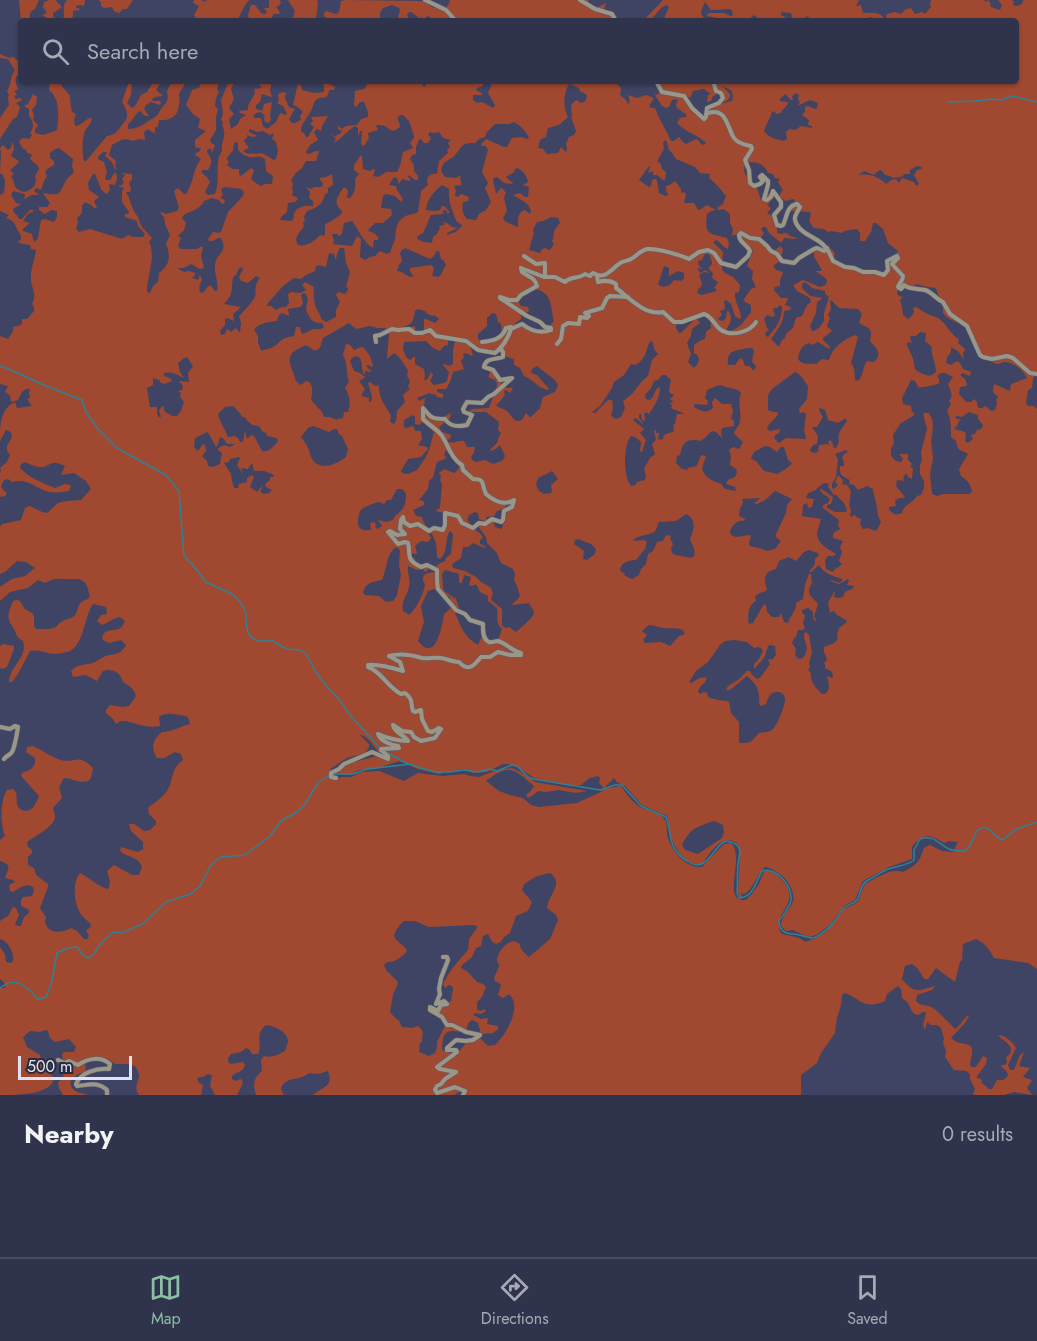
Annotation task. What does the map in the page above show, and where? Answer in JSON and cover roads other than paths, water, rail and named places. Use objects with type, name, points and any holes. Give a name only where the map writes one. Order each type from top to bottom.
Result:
[{"type":"street","points":[[425,0],[446,10],[453,18]]},
{"type":"street","points":[[580,0],[595,9],[612,14],[614,18]]},
{"type":"street","points":[[658,84],[664,92],[685,97],[692,108],[704,119],[706,110],[723,98],[721,93],[716,91],[714,84]]},
{"type":"street","points":[[706,114],[711,112],[720,114],[726,119],[736,140],[752,146],[745,160],[750,182],[752,186],[760,184],[763,180],[760,176],[762,176],[769,183],[764,199],[770,198],[773,191],[780,200],[781,207],[774,216],[776,224],[783,226],[789,210],[794,205],[798,205],[800,207],[796,222],[807,236],[827,248],[833,261],[845,267],[854,267],[863,273],[886,274],[887,261],[897,256],[898,258],[892,264],[903,276],[898,287],[901,289],[904,285],[909,289],[928,291],[943,302],[950,314],[967,326],[978,352],[983,357],[1007,356],[1013,358],[1030,374],[1037,374]]},
{"type":"street","points":[[376,342],[375,336],[392,329],[409,329],[416,333],[430,330],[436,336],[466,341],[478,350],[495,353],[507,340],[511,328],[522,324],[532,331],[551,330],[514,309],[500,298],[517,300],[521,295],[537,286],[531,277],[522,272],[521,268],[565,282],[570,278],[585,274],[605,275],[620,263],[648,249],[689,259],[699,252],[708,250],[714,253],[721,263],[736,267],[750,251],[739,240],[740,233],[759,239],[784,262],[794,263],[798,258],[814,249],[824,251],[827,248]]},
{"type":"street","points":[[524,256],[536,264],[545,263],[544,277]]},
{"type":"street","points":[[597,276],[598,282],[606,280],[614,282],[616,288],[646,310],[660,314],[663,312],[674,322],[682,322],[704,314],[711,317],[722,331],[729,333],[747,330],[756,322]]},
{"type":"street","points":[[557,344],[561,339],[562,326],[568,323],[579,324],[580,317],[588,318],[589,316],[585,313],[602,308],[610,296],[629,297]]},
{"type":"street","points":[[482,342],[493,341],[504,335],[506,328],[518,327]]},
{"type":"street","points":[[336,778],[331,777],[331,773],[345,763],[372,752],[388,759],[381,749],[399,748],[381,739],[378,734],[408,741],[396,732],[393,725],[402,731],[411,732],[421,741],[435,738],[441,729],[428,731],[421,710],[412,711],[412,703],[407,694],[396,692],[377,671],[368,665],[391,666],[403,671],[400,662],[389,656],[401,653],[433,659],[439,657],[459,662],[465,668],[474,665],[481,657],[490,657],[498,652],[521,655],[499,642],[487,641],[483,634],[483,624],[470,620],[465,614],[456,610],[438,589],[437,570],[427,566],[421,567],[412,562],[409,557],[408,543],[398,544],[388,532],[405,534],[400,529],[403,517],[404,522],[410,526],[418,524],[429,531],[434,528],[442,530],[446,525],[445,513],[458,516],[462,523],[473,528],[479,523],[485,524],[492,519],[501,522],[505,511],[512,507],[514,501],[506,504],[491,498],[485,493],[480,479],[473,478],[463,470],[461,464],[454,459],[443,437],[424,421],[422,409],[424,408],[428,415],[435,419],[445,419],[452,426],[466,425],[472,415],[464,412],[466,402],[482,403],[512,378],[501,380],[497,378],[493,370],[484,367],[488,360],[503,357],[501,348]]},
{"type":"street","points":[[0,728],[18,727],[12,752],[4,759]]},
{"type":"street","points":[[443,957],[447,957],[448,960],[440,981],[440,994],[436,1004],[444,1001],[447,1004],[441,1005],[438,1011],[430,1007],[430,1010],[442,1017],[447,1025],[480,1036],[463,1042],[457,1039],[447,1048],[447,1050],[457,1052],[437,1067],[456,1072],[445,1079],[435,1090],[437,1092],[453,1086],[465,1091],[463,1095]]},
{"type":"street","points":[[58,1060],[78,1065],[83,1061],[98,1058],[109,1063],[109,1069],[101,1069],[81,1076],[76,1084],[77,1086],[100,1084],[107,1090],[107,1095]]},
{"type":"waterway","points":[[948,102],[1001,100],[1013,96],[1037,102]]},
{"type":"waterway","points":[[0,367],[82,400],[86,412],[98,429],[117,448],[166,475],[179,491],[184,556],[206,582],[232,594],[241,603],[246,613],[248,632],[252,638],[258,641],[273,641],[286,649],[301,650],[306,654],[329,689],[379,747]]},
{"type":"waterway","points":[[386,752],[408,764]]},
{"type":"waterway","points":[[0,988],[6,984],[16,983],[21,984],[38,999],[46,997],[51,985],[57,953],[77,947],[84,956],[89,958],[113,932],[121,933],[144,923],[166,902],[191,894],[200,886],[216,860],[221,857],[245,855],[270,836],[281,821],[297,812],[305,804],[318,783],[328,776],[353,774],[367,769],[411,764],[436,772],[464,770],[477,772],[490,769],[497,771],[512,765],[517,766],[533,779],[600,790],[622,785],[641,806],[666,817],[674,848],[687,861],[695,865],[702,864],[723,843],[728,841],[737,845],[740,851],[737,893],[739,898],[751,892],[762,871],[767,870],[778,874],[786,883],[791,894],[791,902],[779,921],[780,927],[788,933],[812,938],[826,930],[844,908],[857,900],[865,882],[888,869],[914,860],[914,850],[920,839],[929,838],[951,850],[964,851],[970,846],[979,829],[987,828],[1003,840],[1016,829],[1037,822]]}]
